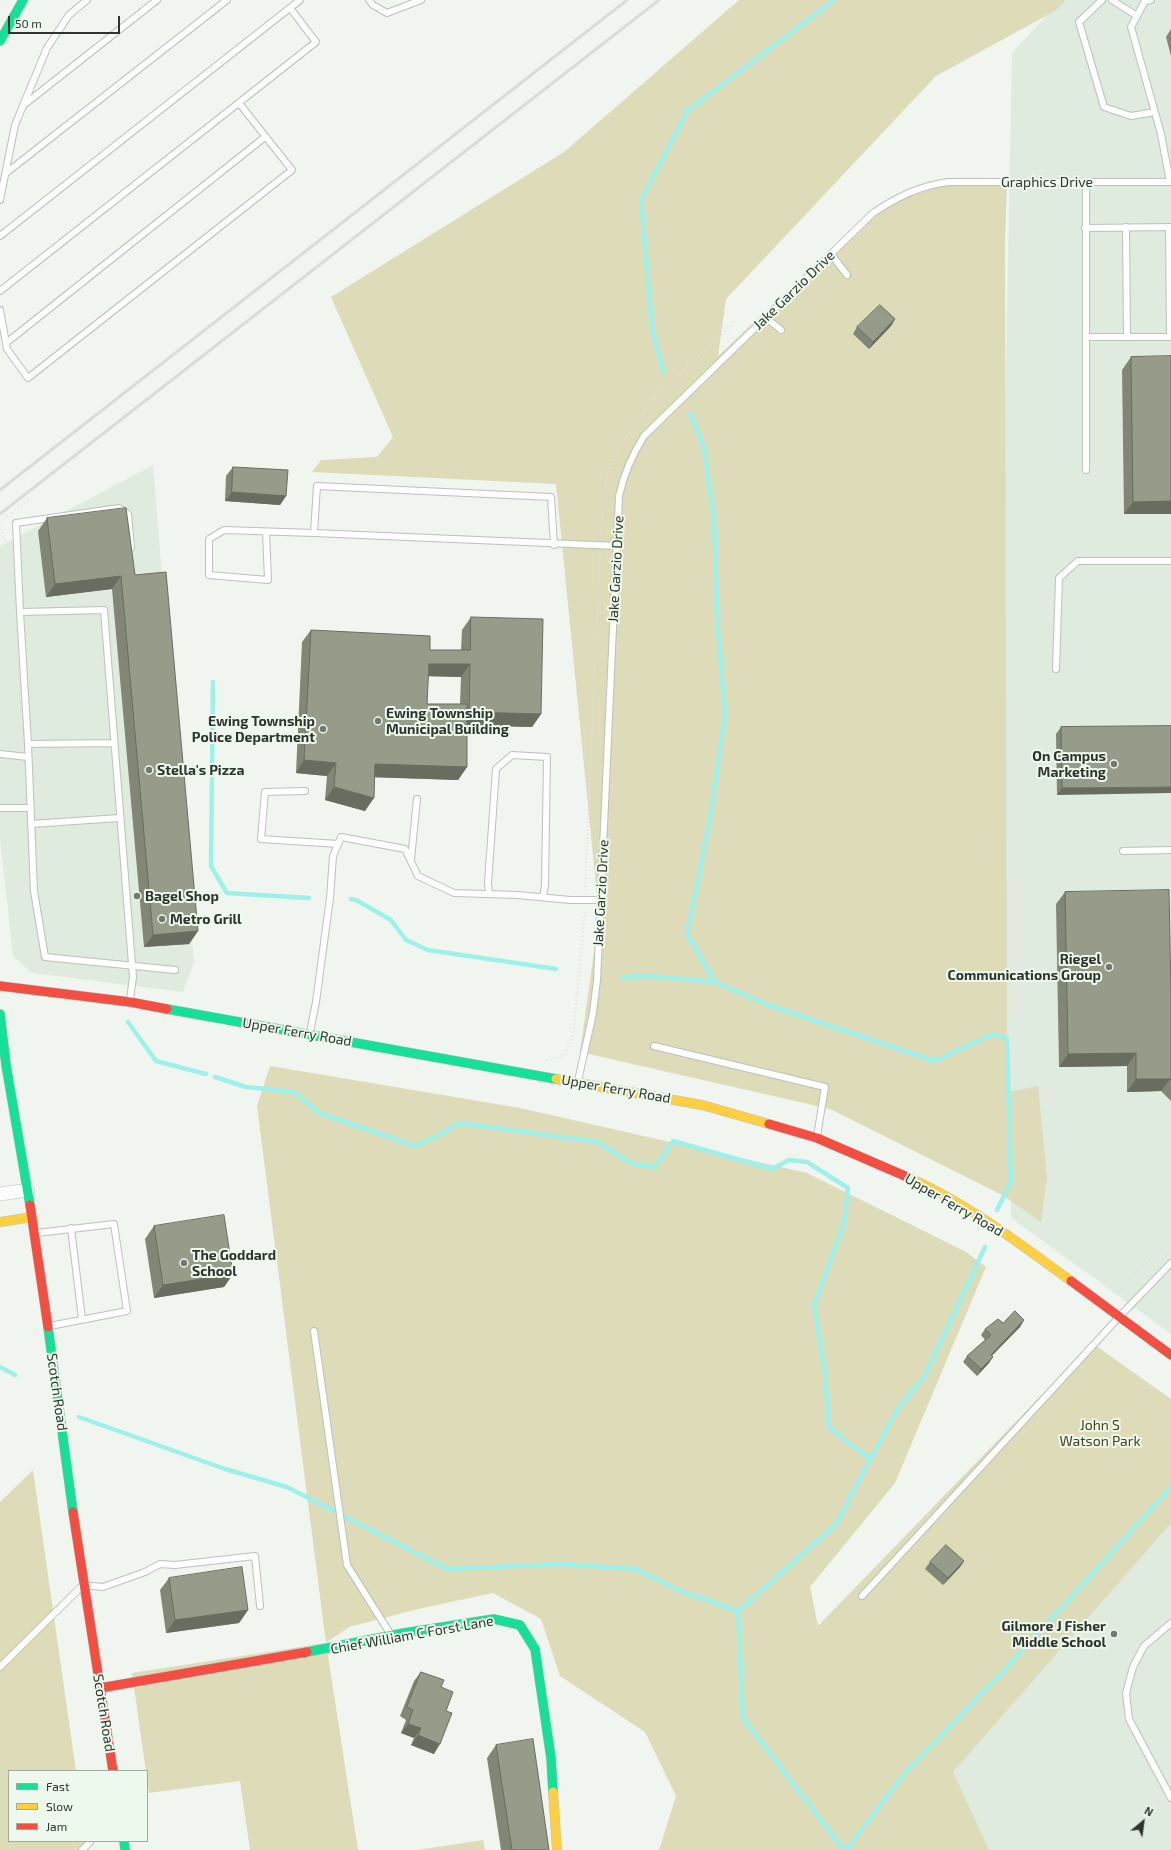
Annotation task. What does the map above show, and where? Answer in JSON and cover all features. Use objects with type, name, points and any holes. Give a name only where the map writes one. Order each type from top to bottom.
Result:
[{"type":"main road","points":[[0,41],[23,0]]},
{"type":"main road","name":"Upper Ferry Road","points":[[0,986],[130,1002],[702,1105],[817,1138],[926,1186],[1013,1238],[1171,1355]]},
{"type":"main road","name":"Scotch Road","points":[[0,1014],[6,1065],[35,1234],[83,1585],[113,1770]]},
{"type":"main road","points":[[0,1222],[32,1217]]},
{"type":"main road","name":"Chief William C Forst Lane","points":[[100,1688],[354,1647],[392,1636],[494,1619],[520,1625],[535,1649],[544,1703],[551,1758],[557,1850]]},
{"type":"street","points":[[0,1194],[28,1190]]},
{"type":"lane","points":[[0,200],[15,125],[48,48],[69,15],[87,0]]},
{"type":"lane","points":[[24,105],[158,0]]},
{"type":"lane","points":[[6,173],[227,0]]},
{"type":"lane","points":[[0,236],[300,0]]},
{"type":"lane","points":[[369,0],[373,5],[387,13],[421,0]]},
{"type":"lane","points":[[1102,0],[1079,22],[1104,107],[1131,116],[1155,112]]},
{"type":"lane","points":[[1112,0],[1137,16]]},
{"type":"lane","points":[[1151,0],[1145,1],[1131,27],[1161,134],[1170,182]]},
{"type":"lane","points":[[0,290],[316,42],[290,8]]},
{"type":"lane","points":[[0,310],[7,349],[28,378],[292,170],[239,103]]},
{"type":"lane","points":[[6,343],[266,137]]},
{"type":"lane","name":"Graphics Drive","points":[[923,187],[948,182],[1170,182]]},
{"type":"lane","points":[[1086,182],[1086,470]]},
{"type":"lane","name":"Jake Garzio Drive","points":[[578,1082],[594,1007],[597,980],[619,496],[624,475],[632,454],[644,436],[873,213],[894,199],[923,187]]},
{"type":"lane","points":[[1126,227],[1127,337]]},
{"type":"lane","points":[[1085,228],[1170,227],[1170,337],[1086,337]]},
{"type":"lane","points":[[830,254],[847,275]]},
{"type":"lane","points":[[765,317],[780,330]]},
{"type":"lane","points":[[314,534],[317,486],[551,497],[554,545]]},
{"type":"lane","points":[[132,558],[128,514],[119,508],[16,523],[34,891],[45,957],[175,970]]},
{"type":"lane","points":[[266,532],[268,580],[208,575],[209,539],[224,530],[554,545],[617,546]]},
{"type":"lane","points":[[1056,669],[1059,578],[1078,561],[1171,561]]},
{"type":"lane","points":[[20,612],[104,610],[119,818],[133,977],[130,1002]]},
{"type":"lane","points":[[28,744],[114,743]]},
{"type":"lane","points":[[0,754],[28,757]]},
{"type":"lane","points":[[489,894],[488,883],[496,769],[512,755],[546,757],[545,885],[543,897]]},
{"type":"lane","points":[[305,790],[265,792],[261,839],[338,844]]},
{"type":"lane","points":[[411,860],[417,799]]},
{"type":"lane","points":[[0,808],[30,808]]},
{"type":"lane","points":[[31,824],[119,818]]},
{"type":"lane","points":[[309,1034],[316,1002],[330,898],[332,856],[341,837],[405,849],[418,876],[454,893],[601,900]]},
{"type":"lane","points":[[1123,851],[1171,850]]},
{"type":"lane","points":[[654,1046],[825,1087],[817,1138]]},
{"type":"lane","points":[[35,1234],[71,1228],[114,1224],[127,1312],[48,1326]]},
{"type":"lane","points":[[71,1228],[82,1320]]},
{"type":"lane","points":[[862,1596],[1120,1316],[1171,1263]]},
{"type":"lane","points":[[314,1331],[347,1565],[392,1636]]},
{"type":"lane","points":[[0,1667],[83,1585],[103,1587],[145,1572],[160,1564],[175,1564],[255,1556],[260,1606]]},
{"type":"lane","points":[[1171,1622],[1144,1646],[1133,1667],[1126,1693],[1129,1719],[1171,1798]]},
{"type":"lane","points":[[82,1850],[90,1842]]},
{"type":"path","points":[[545,1060],[564,1056],[573,1037],[584,926],[601,546],[606,480],[621,444],[651,401],[734,322]]},
{"type":"path","points":[[0,521],[31,498]]},
{"type":"path","points":[[1118,1292],[1171,1238]]},
{"type":"shaded area","points":[[1061,0],[1171,0],[1171,1334],[1011,1218],[1011,1182],[993,1034],[1012,53]]},
{"type":"shaded area","points":[[153,465],[194,962],[183,992],[32,973],[13,956],[0,839],[0,546]]},
{"type":"shaded area","name":"Gilmore J Fisher Middle School","points":[[1171,1499],[1171,1850],[986,1850],[942,1770]]},
{"type":"green space","points":[[739,0],[1066,0],[1055,11],[936,76],[726,299],[718,356],[881,203],[956,178],[1007,182],[1005,242],[1007,1092],[1038,1086],[1047,1177],[1041,1222],[1002,1195],[830,1109],[580,1052],[599,916],[556,484],[312,472],[321,460],[377,457],[393,437],[331,297],[564,152]]},
{"type":"green space","name":"John S Watson Park","points":[[270,1066],[520,1108],[807,1173],[966,1252],[986,1267],[895,1483],[810,1587],[818,1626],[1092,1343],[1171,1399],[1171,1523],[953,1772],[989,1850],[659,1850],[676,1796],[645,1732],[560,1676],[541,1619],[493,1593],[418,1609],[349,1627],[326,1643],[257,1106]]},
{"type":"green space","points":[[33,1470],[76,1770],[8,1770],[8,1842],[86,1842],[88,1850],[0,1850],[0,1502]]},
{"type":"green space","points":[[326,1643],[358,1850],[250,1850],[240,1781],[149,1793],[148,1770],[146,1770],[132,1673]]},
{"type":"green space","points":[[483,1840],[485,1850],[417,1850]]},
{"type":"building","points":[[880,305],[895,319],[873,342],[857,327]]},
{"type":"building","points":[[1171,356],[1171,501],[1133,502],[1131,357]]},
{"type":"building","points":[[233,467],[288,470],[286,496],[232,492]]},
{"type":"building","points":[[126,508],[135,575],[166,572],[198,931],[153,935],[121,576],[55,584],[47,518]]},
{"type":"building","name":"Ewing Township Municipal Building","points":[[471,617],[543,619],[541,714],[469,712],[470,664],[429,664],[427,704],[467,704],[467,767],[375,764],[374,798],[334,787],[336,763],[304,760],[311,630],[430,636],[430,650],[470,650]]},
{"type":"building","name":"On Campus Marketing","points":[[1171,726],[1171,787],[1062,788],[1061,727]]},
{"type":"building","name":"Riegel Communications Group","points":[[1169,890],[1171,1080],[1136,1079],[1136,1053],[1068,1054],[1065,892]]},
{"type":"building","name":"The Goddard School","points":[[224,1215],[233,1274],[163,1285],[154,1226]]},
{"type":"building","points":[[1015,1311],[1024,1320],[991,1355],[993,1357],[981,1369],[967,1356],[991,1335],[985,1329],[998,1319],[1003,1323]]},
{"type":"building","points":[[946,1545],[964,1561],[948,1578],[930,1562]]},
{"type":"building","points":[[242,1567],[248,1610],[175,1620],[169,1578]]},
{"type":"building","points":[[421,1672],[444,1680],[441,1687],[453,1692],[446,1711],[452,1713],[440,1744],[418,1735],[421,1728],[408,1724],[413,1710],[407,1707]]},
{"type":"building","points":[[533,1739],[549,1850],[512,1850],[496,1745]]},
{"type":"waterway","points":[[664,373],[652,329],[641,200],[687,111],[834,0]]},
{"type":"waterway","points":[[690,413],[704,448],[714,519],[717,617],[725,714],[709,824],[687,934],[715,982],[768,1005],[934,1061],[993,1034],[1007,1039],[1011,1182],[997,1210]]},
{"type":"waterway","points":[[213,682],[211,866],[227,893],[309,898]]},
{"type":"waterway","points":[[351,899],[356,900],[391,920],[406,940],[428,950],[556,969]]},
{"type":"waterway","points":[[622,977],[649,976],[715,982]]},
{"type":"waterway","points":[[128,1022],[156,1061],[206,1074]]},
{"type":"waterway","points":[[215,1077],[246,1087],[294,1092],[319,1113],[415,1146],[437,1136],[459,1123],[598,1142],[630,1163],[655,1167],[673,1141],[772,1169],[789,1160],[807,1162],[848,1188],[844,1223],[814,1305],[825,1374],[829,1428],[870,1459]]},
{"type":"waterway","points":[[844,1850],[743,1718],[738,1611],[836,1524],[896,1411],[925,1375],[985,1247]]},
{"type":"waterway","points":[[0,1367],[15,1375]]},
{"type":"waterway","points":[[79,1417],[225,1469],[287,1487],[447,1569],[563,1564],[636,1569],[680,1591],[738,1611]]},
{"type":"waterway","points":[[846,1850],[903,1775],[1011,1663],[1171,1487]]},
{"type":"railway","points":[[0,490],[627,0]]},
{"type":"railway","points":[[0,514],[659,0]]},
{"type":"traffic: fast","points":[[0,41],[23,0]]},
{"type":"traffic: fast","points":[[167,1009],[556,1079]]},
{"type":"traffic: fast","points":[[0,1014],[6,1065],[30,1205]]},
{"type":"traffic: fast","points":[[48,1327],[73,1512]]},
{"type":"traffic: fast","points":[[307,1652],[404,1633],[494,1619],[520,1625],[535,1649],[551,1758],[553,1792]]},
{"type":"traffic: fast","points":[[124,1842],[125,1850]]},
{"type":"traffic: slow","points":[[556,1079],[702,1105],[769,1124]]},
{"type":"traffic: slow","points":[[905,1176],[927,1186],[970,1210],[1071,1281]]},
{"type":"traffic: slow","points":[[0,1222],[32,1217]]},
{"type":"traffic: slow","points":[[553,1792],[557,1850]]},
{"type":"traffic: jam","points":[[0,986],[130,1002],[167,1009]]},
{"type":"traffic: jam","points":[[769,1124],[817,1138],[905,1176]]},
{"type":"traffic: jam","points":[[30,1205],[48,1327]]},
{"type":"traffic: jam","points":[[1071,1281],[1171,1355]]},
{"type":"traffic: jam","points":[[73,1512],[113,1770]]},
{"type":"traffic: jam","points":[[100,1688],[307,1652]]},
{"type":"place","name":"Ewing Township Municipal Building","points":[[378,721]]},
{"type":"place","name":"Ewing Township Police Department","points":[[323,729]]},
{"type":"place","name":"On Campus Marketing","points":[[1114,764]]},
{"type":"place","name":"Stella's Pizza","points":[[149,770]]},
{"type":"place","name":"Bagel Shop","points":[[137,896]]},
{"type":"place","name":"Metro Grill","points":[[162,919]]},
{"type":"place","name":"Riegel Communications Group","points":[[1109,967]]},
{"type":"place","name":"The Goddard School","points":[[184,1263]]},
{"type":"place","name":"Gilmore J Fisher Middle School","points":[[1114,1634]]}]
